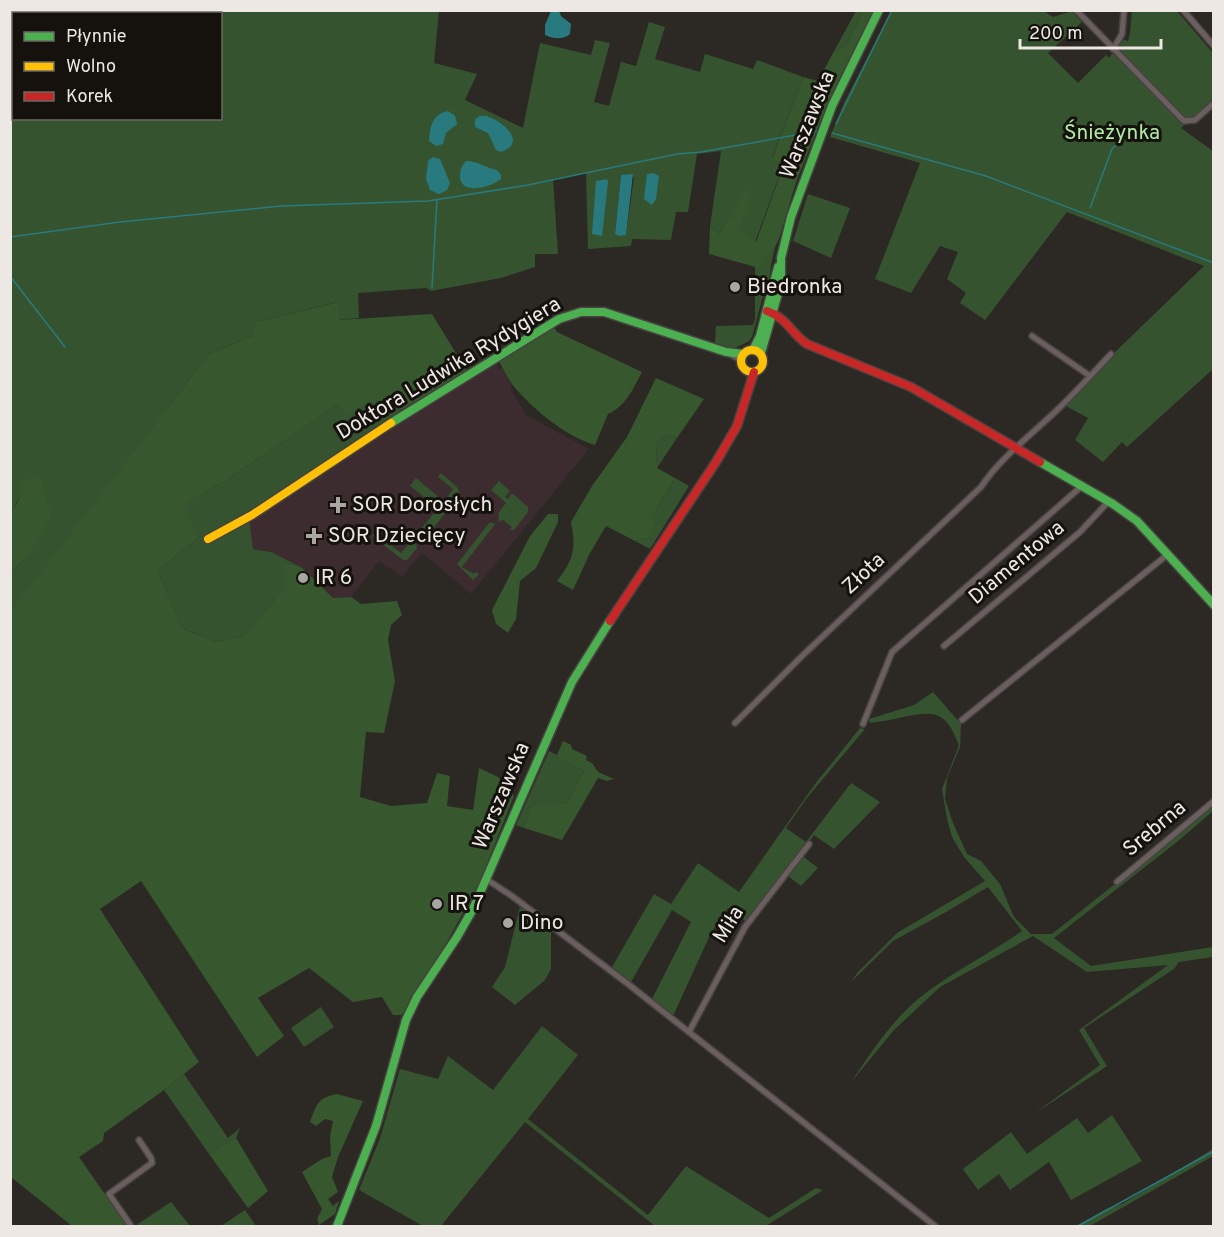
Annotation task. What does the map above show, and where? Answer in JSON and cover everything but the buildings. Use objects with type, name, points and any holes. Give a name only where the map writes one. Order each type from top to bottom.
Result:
[{"type":"main road","name":"Warszawska","points":[[338,1227],[376,1126],[406,1020],[425,985],[465,924],[572,682],[716,462],[736,426],[745,402],[750,371],[762,366],[763,360],[757,352],[781,283],[782,258],[791,217],[825,123],[879,10]]},
{"type":"main road","name":"Doktora Ludwika Rydygiera","points":[[208,539],[252,515],[393,422],[569,315],[588,311],[615,315],[742,357]]},
{"type":"main road","points":[[770,312],[784,318],[798,338],[807,344],[911,387],[1015,449],[1109,501],[1137,521],[1214,604]]},
{"type":"main road","points":[[750,371],[742,357],[757,352]]},
{"type":"street","points":[[1076,10],[1184,121],[1190,122],[1197,119],[1214,103]]},
{"type":"street","points":[[1113,49],[1122,34],[1124,10]]},
{"type":"street","points":[[1183,10],[1214,46]]},
{"type":"street","points":[[1032,336],[1090,376]]},
{"type":"street","name":"Złota","points":[[735,723],[802,656],[981,488],[988,477],[1015,449],[1057,411],[1111,354]]},
{"type":"street","points":[[863,724],[892,652],[1083,485]]},
{"type":"street","name":"Diamentowa","points":[[944,646],[1080,532],[1109,501]]},
{"type":"street","points":[[962,720],[1167,555]]},
{"type":"street","name":"Srebrna","points":[[1116,882],[1214,801]]},
{"type":"street","name":"Miła","points":[[689,1032],[745,927],[809,844]]},
{"type":"street","points":[[486,879],[512,896],[689,1032],[935,1227]]},
{"type":"street","points":[[131,1227],[109,1194],[152,1163],[140,1140]]},
{"type":"shaded area","points":[[496,363],[511,383],[511,389],[526,415],[589,449],[471,594],[422,553],[402,577],[379,561],[351,597],[333,598],[301,567],[271,552],[253,549],[248,520],[391,427],[421,411]]},
{"type":"green space","points":[[89,10],[90,12],[12,12],[12,120],[222,120],[222,12],[176,12],[185,11],[439,11],[434,63],[477,74],[465,100],[523,128],[540,43],[591,55],[595,40],[610,43],[594,102],[609,106],[621,62],[636,66],[649,22],[665,27],[655,59],[700,72],[705,54],[753,69],[757,60],[803,77],[772,158],[784,163],[755,242],[740,228],[752,191],[744,192],[720,234],[710,226],[721,151],[697,154],[688,212],[676,212],[671,240],[632,239],[631,246],[588,249],[586,173],[553,179],[558,254],[535,254],[535,267],[501,278],[431,291],[426,288],[358,293],[359,318],[338,320],[338,302],[256,322],[252,336],[209,354],[11,612],[11,573],[25,559],[22,492],[11,511],[11,11]],"holes":[[[621,176],[634,177],[626,235],[615,233]]]},
{"type":"green space","name":"Śnieżynka","points":[[1042,10],[1053,17],[1072,11],[1082,22],[1048,53],[1078,83],[1106,55],[1109,58],[1122,39],[1128,41],[1132,11],[1177,11],[1213,53],[1213,100],[1181,128],[1213,151],[1213,369],[1127,447],[1122,442],[1103,462],[1075,440],[1088,418],[1066,406],[1114,353],[1204,266],[1067,212],[985,320],[960,303],[966,293],[947,279],[958,252],[940,246],[911,293],[875,279],[920,163],[830,137],[844,103],[891,11]]},
{"type":"green space","points":[[856,11],[863,11],[846,45],[833,53]]},
{"type":"green space","points":[[863,11],[873,11],[830,98],[796,182],[775,247],[759,268],[709,254],[710,226],[720,234],[744,191],[753,191],[740,228],[756,242],[784,164],[772,159],[803,77],[818,81],[833,53],[846,45]]},
{"type":"green space","points":[[808,194],[850,208],[831,258],[793,241]]},
{"type":"green space","points":[[775,247],[768,291],[764,292],[752,337],[733,349],[715,343],[716,326],[753,325],[755,267],[759,267]]},
{"type":"green space","points":[[339,302],[339,320],[432,314],[467,371],[401,410],[367,402],[347,415],[339,404],[222,483],[183,504],[199,537],[158,571],[182,628],[216,642],[243,636],[284,589],[284,562],[301,567],[333,598],[351,597],[361,604],[397,601],[402,615],[391,625],[388,640],[395,681],[384,733],[366,732],[360,797],[391,806],[427,803],[437,773],[450,776],[447,806],[473,810],[479,768],[498,777],[514,796],[479,884],[443,949],[402,1015],[393,1015],[382,997],[353,1002],[309,968],[258,998],[284,1036],[257,1057],[141,881],[100,909],[199,1062],[104,1133],[103,1141],[79,1157],[127,1226],[72,1226],[11,1177],[10,612],[209,354],[252,336],[256,322]]},
{"type":"green space","points":[[553,326],[557,332],[642,372],[624,402],[608,414],[595,445],[561,428],[528,402],[512,384],[498,360]]},
{"type":"green space","points":[[656,378],[704,399],[677,438],[664,435],[656,443],[657,468],[675,478],[652,517],[654,528],[648,538],[635,541],[606,526],[590,553],[573,590],[557,581],[572,553],[571,522],[592,486],[627,437]]},
{"type":"green space","points":[[367,402],[401,410],[248,512],[253,549],[271,552],[301,567],[284,562],[285,588],[243,636],[216,642],[182,628],[158,571],[199,537],[182,504],[222,483],[339,404]]},
{"type":"green space","points":[[664,435],[677,438],[657,468],[656,443]]},
{"type":"green space","points":[[441,473],[458,488],[460,495],[450,507],[444,502],[453,489],[438,477]]},
{"type":"green space","points":[[39,474],[52,517],[25,559],[11,573],[11,511],[19,498],[20,483]]},
{"type":"green space","points":[[416,478],[449,508],[425,539],[420,539],[417,534],[438,508],[410,486]]},
{"type":"green space","points":[[675,478],[689,486],[650,549],[635,541],[648,538],[652,517]]},
{"type":"green space","points":[[499,481],[510,491],[505,497],[508,499],[512,493],[528,507],[528,512],[514,530],[509,530],[512,527],[503,520],[499,522],[498,513],[506,503],[491,490]]},
{"type":"green space","points":[[548,514],[558,514],[558,522],[536,568],[520,581],[516,619],[508,633],[496,624],[492,610],[530,536]]},
{"type":"green space","points":[[490,522],[495,524],[462,567],[474,574],[476,572],[479,574],[473,580],[457,564]]},
{"type":"green space","points":[[375,532],[401,553],[412,540],[416,543],[417,548],[407,560],[403,560],[372,536]]},
{"type":"green space","points":[[933,692],[961,724],[960,747],[947,778],[945,799],[953,823],[967,854],[981,861],[1000,884],[1014,917],[1031,934],[1052,934],[1213,806],[1213,811],[1177,842],[1054,938],[1091,966],[1213,947],[1213,957],[1179,962],[1174,969],[1084,1028],[1107,1066],[1034,1114],[1100,1065],[1079,1030],[1168,965],[1087,972],[1033,936],[940,987],[894,1030],[852,1081],[890,1027],[918,999],[1022,931],[988,887],[893,941],[851,982],[897,933],[985,881],[964,857],[952,837],[947,819],[942,789],[959,745],[949,726],[939,716],[932,714],[870,723],[869,719],[914,705]]},
{"type":"green space","points":[[860,728],[865,729],[806,799],[786,828],[806,842],[851,783],[880,802],[834,849],[814,835],[800,854],[818,868],[801,886],[784,873],[745,921],[728,908],[711,933],[673,1016],[652,999],[691,922],[672,910],[631,982],[612,967],[654,894],[671,904],[698,863],[739,892],[815,784]]},
{"type":"green space","points":[[563,741],[571,745],[572,749],[587,756],[586,760],[592,763],[598,772],[614,779],[607,781],[598,778],[562,840],[524,828],[531,806],[567,804],[584,771],[558,758],[557,755]]},
{"type":"green space","points":[[549,751],[584,771],[567,804],[531,806],[524,828],[516,825]]},
{"type":"green space","points":[[520,907],[551,929],[551,969],[545,980],[515,1005],[492,987],[505,967]]},
{"type":"green space","points":[[321,1007],[334,1027],[304,1047],[291,1028]]},
{"type":"green space","points":[[542,1026],[578,1055],[528,1119],[648,1215],[686,1166],[769,1218],[816,1188],[823,1190],[766,1226],[655,1226],[525,1122],[441,1226],[423,1226],[359,1190],[380,1138],[400,1069],[438,1079],[448,1056],[493,1090]]},
{"type":"green space","points":[[184,1074],[228,1138],[240,1128],[236,1138],[209,1154],[164,1090]]},
{"type":"green space","points":[[337,1094],[363,1101],[338,1157],[332,1177],[338,1192],[328,1199],[333,1206],[339,1201],[335,1214],[319,1225],[317,1219],[322,1209],[302,1172],[331,1156],[330,1136],[333,1121],[325,1119],[316,1126],[310,1122],[319,1103]]},
{"type":"green space","points":[[1112,1115],[1142,1161],[1071,1200],[1049,1162],[1010,1190],[999,1174],[978,1190],[963,1169],[1011,1132],[1027,1154],[1077,1118],[1088,1133]]},
{"type":"green space","points":[[236,1138],[268,1191],[248,1208],[209,1154]]},
{"type":"green space","points":[[1213,1149],[1213,1156],[1090,1226],[1076,1226],[1106,1209],[1122,1204]]},
{"type":"green space","points":[[171,1202],[190,1226],[135,1226]]},
{"type":"green space","points":[[245,1210],[256,1226],[221,1226]]},
{"type":"water","points":[[551,11],[559,11],[561,16],[571,24],[570,34],[558,38],[545,35],[545,25]]},
{"type":"water","points":[[448,111],[455,116],[457,124],[446,133],[443,144],[436,146],[429,141],[431,126],[439,115]]},
{"type":"water","points":[[486,116],[499,122],[510,132],[513,143],[509,148],[501,152],[496,150],[488,133],[475,127],[475,119]]},
{"type":"water","points":[[433,157],[440,159],[450,183],[447,190],[439,194],[430,190],[426,179],[428,161]]},
{"type":"water","points":[[466,161],[497,170],[501,179],[483,187],[469,188],[461,181],[460,174]]},
{"type":"water","points":[[653,173],[659,176],[656,199],[652,205],[644,199],[647,174]]},
{"type":"water","points":[[633,174],[626,235],[619,236],[615,234],[621,175]]},
{"type":"water","points":[[607,179],[602,236],[592,234],[596,181]]},
{"type":"waterway","points":[[836,124],[892,10]]},
{"type":"waterway","points":[[10,237],[120,222],[281,206],[428,201],[528,185],[677,154],[701,152],[818,131]]},
{"type":"waterway","points":[[832,133],[986,176],[1214,263]]},
{"type":"waterway","points":[[1090,208],[1112,149],[1116,145]]},
{"type":"waterway","points":[[432,288],[437,200]]},
{"type":"waterway","points":[[10,276],[65,347]]},
{"type":"waterway","points":[[1078,1226],[1214,1151]]},
{"type":"traffic: fast","points":[[761,353],[781,283],[781,258],[791,217],[832,106],[879,10]]},
{"type":"traffic: fast","points":[[753,350],[760,336],[778,267]]},
{"type":"traffic: fast","points":[[391,423],[559,319],[581,312],[604,312],[726,352],[743,354]]},
{"type":"traffic: fast","points":[[1040,462],[1113,504],[1137,521],[1214,605]]},
{"type":"traffic: fast","points":[[337,1226],[376,1126],[406,1020],[417,997],[473,909],[572,682],[610,621]]},
{"type":"traffic: slow","points":[[752,350],[760,353],[763,361],[760,369],[752,372],[744,369],[741,361],[744,353],[752,350]]},
{"type":"traffic: slow","points":[[208,539],[252,515],[391,423]]},
{"type":"traffic: jam","points":[[767,311],[784,322],[807,344],[911,387],[1040,462]]},
{"type":"traffic: jam","points":[[610,621],[716,462],[737,426],[754,372]]},
{"type":"place","name":"Biedronka","points":[[735,287]]},
{"type":"place","name":"SOR Dorosłych","points":[[338,505]]},
{"type":"place","name":"SOR Dziecięcy","points":[[314,536]]},
{"type":"place","name":"IR 6","points":[[303,578]]},
{"type":"place","name":"IR 7","points":[[437,904]]},
{"type":"place","name":"Dino","points":[[508,923]]}]
